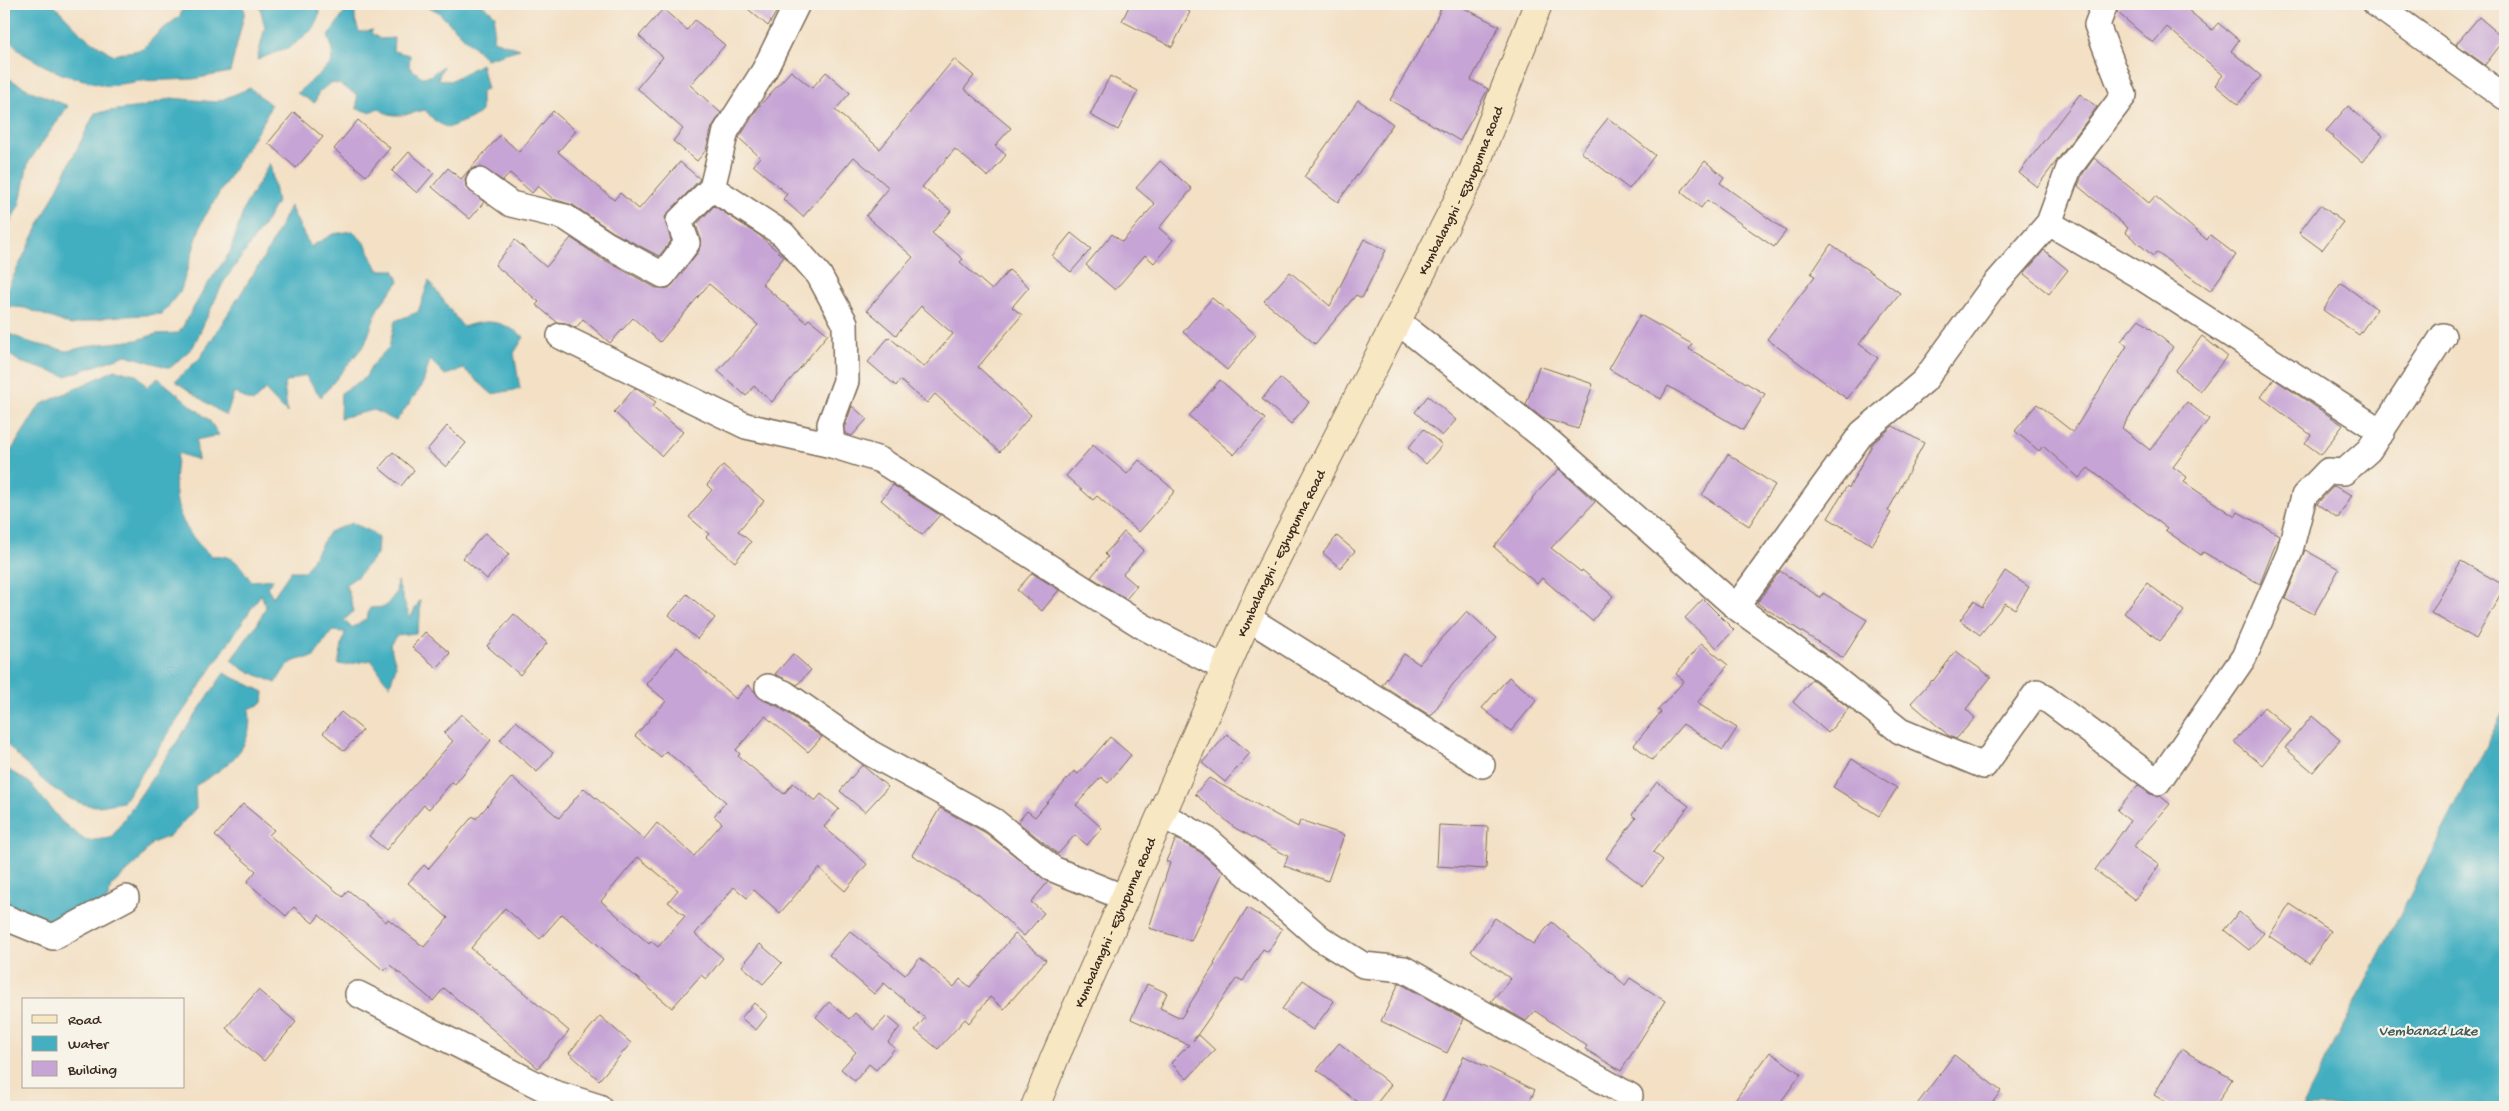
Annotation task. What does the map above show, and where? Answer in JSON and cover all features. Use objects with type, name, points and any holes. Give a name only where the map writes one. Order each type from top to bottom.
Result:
[{"type":"main road","name":"Kumbalanghi - Ezhupunna Road","points":[[1035,1107],[1055,1057],[1248,618],[1473,171],[1538,4]]},
{"type":"street","points":[[479,181],[511,204],[565,216],[606,244],[663,275],[687,243],[679,221],[712,188],[726,131],[764,71],[798,4]]},
{"type":"street","points":[[1736,607],[1862,433],[1924,382],[1992,288],[2049,223],[2068,168],[2124,95],[2097,25],[2105,4]]},
{"type":"street","points":[[2376,4],[2505,97]]},
{"type":"street","points":[[712,188],[784,234],[819,275],[845,323],[846,382],[830,424],[832,445]]},
{"type":"street","points":[[2049,223],[2138,275],[2382,432]]},
{"type":"street","points":[[1397,321],[1551,443],[1736,607],[1824,670],[1900,731],[1984,766],[2037,692],[2158,782],[2244,657],[2289,554],[2304,496],[2328,471],[2344,472],[2369,450],[2444,336]]},
{"type":"street","points":[[560,336],[746,426],[832,445],[880,460],[1144,627],[1226,668]]},
{"type":"street","points":[[1248,618],[1482,764]]},
{"type":"street","points":[[768,687],[784,693],[870,753],[994,821],[1053,869],[1125,898]]},
{"type":"street","points":[[1162,815],[1208,840],[1320,938],[1363,965],[1404,969],[1630,1096]]},
{"type":"street","points":[[4,916],[53,937],[126,898]]},
{"type":"street","points":[[358,994],[551,1092],[599,1107]]},
{"type":"water","points":[[4,4],[53,4],[83,35],[113,55],[143,49],[159,32],[180,16],[184,4],[241,4],[245,11],[230,72],[193,79],[140,81],[108,86],[64,75],[22,53],[4,33]]},
{"type":"water","points":[[259,4],[314,4],[320,13],[314,28],[292,46],[257,60],[265,27]]},
{"type":"water","points":[[347,4],[355,4],[355,19],[359,32],[373,30],[371,33],[380,39],[394,38],[393,51],[410,55],[409,67],[422,77],[430,76],[443,66],[438,79],[450,81],[481,64],[487,89],[481,91],[481,111],[470,119],[448,128],[435,121],[425,110],[395,115],[383,112],[378,108],[370,112],[357,109],[357,95],[339,84],[330,83],[318,93],[315,103],[297,93],[331,64],[333,50],[328,36],[348,8]]},
{"type":"water","points":[[420,4],[482,4],[495,15],[493,40],[520,49],[486,59],[437,11]]},
{"type":"water","points":[[4,76],[31,91],[68,106],[28,163],[20,203],[4,235]]},
{"type":"water","points":[[250,88],[271,105],[265,119],[202,221],[181,290],[162,314],[108,317],[71,325],[25,308],[4,306],[4,295],[95,113],[141,107],[171,98],[216,102]]},
{"type":"water","points":[[270,163],[277,202],[265,223],[223,283],[193,347],[170,368],[126,355],[66,376],[20,362],[4,351],[4,332],[32,343],[67,351],[93,345],[137,340],[156,334],[179,333],[205,288],[230,252],[245,206]]},
{"type":"water","points":[[290,206],[310,247],[333,234],[353,231],[366,245],[378,270],[394,270],[399,281],[378,308],[365,344],[321,397],[305,375],[284,383],[287,413],[265,390],[253,402],[234,393],[226,416],[175,381],[200,358],[269,249]]},
{"type":"water","points":[[429,281],[463,327],[488,322],[502,324],[524,337],[514,353],[520,389],[492,394],[464,369],[445,375],[430,360],[422,386],[396,421],[374,410],[340,418],[341,393],[365,378],[373,364],[389,347],[395,321],[418,312]]},
{"type":"water","points":[[115,370],[136,374],[147,387],[158,378],[209,420],[219,435],[196,440],[198,460],[178,453],[175,484],[176,497],[183,522],[199,545],[211,556],[231,558],[243,569],[251,581],[274,579],[267,587],[273,597],[291,571],[305,571],[329,532],[352,523],[370,531],[378,538],[377,554],[358,576],[346,584],[354,611],[344,620],[352,628],[367,618],[370,608],[385,607],[396,593],[397,581],[410,618],[420,600],[420,618],[416,633],[397,635],[390,644],[396,666],[390,685],[371,660],[345,665],[338,664],[345,632],[332,631],[313,658],[294,661],[286,667],[276,683],[243,669],[231,660],[258,623],[266,607],[261,594],[123,802],[96,806],[83,804],[58,792],[34,773],[5,742],[4,462],[40,405]]},
{"type":"water","points":[[224,673],[264,692],[263,703],[249,709],[250,723],[243,746],[227,764],[195,786],[196,808],[170,836],[152,843],[138,862],[111,886],[106,905],[96,920],[47,925],[4,908],[4,767],[30,783],[62,822],[86,841],[111,838]]},
{"type":"water","name":"Vembanad Lake","points":[[2505,708],[2505,1107],[2302,1107]]},
{"type":"building","points":[[742,4],[781,4],[768,26]]},
{"type":"building","points":[[1130,4],[1175,4],[1190,12],[1172,47],[1122,21]]},
{"type":"building","points":[[1443,4],[1456,4],[1499,26],[1471,80],[1488,89],[1460,141],[1390,100],[1430,32]]},
{"type":"building","points":[[2119,4],[2181,4],[2212,30],[2218,23],[2239,40],[2231,51],[2261,76],[2238,104],[2215,85],[2223,75],[2167,27],[2153,43],[2117,12]]},
{"type":"building","points":[[663,9],[687,30],[695,20],[725,45],[690,85],[721,113],[712,127],[706,150],[697,161],[673,141],[683,129],[637,88],[663,57],[639,36]]},
{"type":"building","points":[[2479,17],[2505,39],[2485,65],[2456,44]]},
{"type":"building","points":[[954,59],[974,76],[964,89],[1011,128],[995,146],[1006,155],[988,177],[955,149],[922,187],[951,211],[932,233],[963,259],[960,262],[992,290],[1009,270],[1029,287],[1012,307],[1022,315],[978,367],[1031,415],[1000,452],[935,394],[927,403],[900,380],[896,386],[868,362],[889,337],[924,367],[953,334],[921,306],[896,335],[867,310],[913,257],[866,216],[889,188],[854,157],[803,217],[783,199],[787,194],[753,165],[760,157],[739,138],[760,105],[791,71],[812,88],[826,72],[850,93],[835,110],[880,149]]},
{"type":"building","points":[[1110,76],[1138,91],[1118,130],[1090,115]]},
{"type":"building","points":[[2080,94],[2097,107],[2037,187],[2019,173]]},
{"type":"building","points":[[1358,100],[1393,124],[1338,202],[1304,177]]},
{"type":"building","points":[[2348,106],[2383,136],[2362,162],[2326,131]]},
{"type":"building","points":[[553,111],[576,131],[558,152],[614,200],[620,193],[639,209],[680,162],[700,179],[665,217],[671,241],[659,256],[613,232],[573,205],[553,199],[538,186],[532,193],[510,173],[503,181],[481,167],[474,168],[468,172],[465,180],[466,187],[484,202],[470,219],[432,187],[448,168],[461,179],[500,135],[519,152]]},
{"type":"building","points":[[294,112],[323,137],[296,168],[268,143]]},
{"type":"building","points":[[1608,118],[1655,155],[1629,189],[1581,152]]},
{"type":"building","points":[[358,120],[390,148],[366,176],[334,149]]},
{"type":"building","points":[[409,152],[434,173],[417,193],[392,171]]},
{"type":"building","points":[[2094,158],[2149,203],[2155,196],[2207,240],[2210,235],[2236,255],[2210,291],[2156,252],[2153,256],[2125,232],[2128,228],[2078,186],[2082,175]]},
{"type":"building","points":[[1160,161],[1192,189],[1159,228],[1173,240],[1154,263],[1145,255],[1115,290],[1086,265],[1112,234],[1122,242],[1155,204],[1136,188]]},
{"type":"building","points":[[1705,161],[1724,177],[1720,183],[1786,231],[1774,247],[1707,200],[1701,208],[1681,192]]},
{"type":"building","points":[[2320,205],[2343,222],[2322,250],[2299,233]]},
{"type":"building","points":[[714,206],[759,235],[784,257],[762,284],[806,322],[809,319],[828,334],[772,402],[754,386],[746,396],[718,371],[758,325],[709,284],[660,342],[633,318],[610,343],[583,319],[576,328],[566,323],[557,322],[536,305],[539,302],[495,265],[515,240],[546,267],[571,238],[599,257],[656,288],[669,288],[699,251],[701,239],[696,225]]},
{"type":"building","points":[[1071,233],[1091,249],[1071,272],[1052,256]]},
{"type":"building","points":[[1364,239],[1386,250],[1362,298],[1356,295],[1315,344],[1264,301],[1290,272],[1330,306]]},
{"type":"building","points":[[1831,244],[1900,293],[1859,344],[1878,358],[1847,399],[1767,339],[1815,276],[1811,274]]},
{"type":"building","points":[[2044,250],[2068,270],[2049,294],[2024,274]]},
{"type":"building","points":[[2341,283],[2377,309],[2359,335],[2323,310]]},
{"type":"building","points":[[1212,298],[1256,335],[1227,370],[1183,332]]},
{"type":"building","points":[[1640,315],[1692,344],[1689,349],[1765,394],[1743,430],[1668,386],[1661,399],[1609,369]]},
{"type":"building","points":[[2139,319],[2173,347],[2122,428],[2150,450],[2187,402],[2209,419],[2173,467],[2187,477],[2184,482],[2235,517],[2238,512],[2279,535],[2260,584],[2203,552],[2201,555],[2165,530],[2167,528],[2088,468],[2079,478],[2043,446],[2039,451],[2015,431],[2037,404],[2073,432],[2127,346],[2121,341]]},
{"type":"building","points":[[2202,336],[2227,356],[2200,391],[2175,371]]},
{"type":"building","points":[[1539,366],[1593,384],[1578,429],[1542,418],[1526,405]]},
{"type":"building","points":[[1280,378],[1309,402],[1291,424],[1262,399]]},
{"type":"building","points":[[2274,379],[2343,425],[2321,455],[2305,443],[2311,435],[2261,397]]},
{"type":"building","points":[[1220,380],[1265,419],[1234,455],[1189,416]]},
{"type":"building","points":[[635,388],[656,402],[652,407],[683,432],[662,456],[614,412]]},
{"type":"building","points":[[1428,396],[1456,420],[1442,436],[1415,412]]},
{"type":"building","points":[[852,406],[867,419],[852,436],[845,433],[845,426]]},
{"type":"building","points":[[447,426],[466,443],[446,467],[427,450]]},
{"type":"building","points":[[1893,426],[1924,443],[1888,511],[1891,513],[1872,545],[1828,518],[1847,486],[1849,488],[1873,443]]},
{"type":"building","points":[[1424,429],[1442,445],[1426,464],[1408,448]]},
{"type":"building","points":[[1093,445],[1127,474],[1139,460],[1175,491],[1139,532],[1097,496],[1093,500],[1066,476]]},
{"type":"building","points":[[393,452],[414,470],[401,486],[379,468]]},
{"type":"building","points":[[1728,454],[1775,485],[1749,526],[1702,495]]},
{"type":"building","points":[[723,465],[764,501],[738,531],[751,542],[735,562],[706,537],[709,534],[689,517],[712,490],[707,485]]},
{"type":"building","points":[[1559,469],[1595,502],[1551,548],[1581,572],[1582,570],[1613,596],[1592,621],[1542,578],[1537,584],[1494,547],[1532,498]]},
{"type":"building","points":[[893,485],[940,515],[922,535],[881,500]]},
{"type":"building","points":[[2334,486],[2352,495],[2338,518],[2317,504]]},
{"type":"building","points":[[1124,532],[1144,550],[1123,574],[1137,586],[1126,599],[1091,577],[1108,557],[1105,554]]},
{"type":"building","points":[[485,533],[509,554],[487,579],[463,558]]},
{"type":"building","points":[[1337,536],[1355,551],[1340,568],[1323,553]]},
{"type":"building","points":[[2305,550],[2339,569],[2314,614],[2285,599]]},
{"type":"building","points":[[2461,561],[2505,586],[2476,639],[2431,613]]},
{"type":"building","points":[[1780,571],[1821,598],[1823,593],[1867,620],[1843,658],[1757,603]]},
{"type":"building","points":[[2005,571],[2029,587],[2015,609],[2005,603],[1980,635],[1960,620],[1974,601],[1982,607]]},
{"type":"building","points":[[1032,573],[1059,590],[1042,611],[1017,590]]},
{"type":"building","points":[[2147,583],[2184,611],[2160,641],[2124,613]]},
{"type":"building","points":[[687,594],[715,618],[697,639],[669,615]]},
{"type":"building","points":[[1703,599],[1734,630],[1717,648],[1685,618]]},
{"type":"building","points":[[1467,611],[1497,638],[1453,684],[1431,716],[1382,685],[1404,654],[1419,664]]},
{"type":"building","points":[[514,614],[547,643],[520,675],[487,646]]},
{"type":"building","points":[[425,632],[450,653],[437,668],[412,647]]},
{"type":"building","points":[[1701,643],[1728,665],[1697,703],[1737,728],[1723,750],[1683,724],[1652,760],[1634,745],[1661,712],[1658,710],[1684,681],[1676,674]]},
{"type":"building","points":[[677,647],[736,699],[748,685],[763,700],[777,706],[822,737],[808,752],[765,716],[736,750],[740,754],[738,756],[784,794],[793,783],[815,801],[821,794],[839,809],[824,827],[867,864],[845,891],[819,868],[780,913],[754,890],[747,898],[734,887],[695,934],[723,958],[706,979],[701,975],[672,1008],[562,914],[540,939],[505,908],[471,948],[569,1031],[538,1068],[444,988],[433,1001],[390,965],[384,971],[319,915],[313,923],[294,907],[286,916],[247,882],[256,871],[215,836],[243,804],[274,830],[269,835],[343,897],[348,890],[386,922],[388,919],[424,947],[448,918],[408,883],[424,865],[428,869],[473,816],[476,819],[512,777],[559,818],[584,788],[644,839],[657,823],[694,856],[722,823],[714,816],[726,802],[666,751],[661,757],[635,736],[666,701],[646,684]],"holes":[[[638,857],[678,890],[668,902],[685,916],[658,947],[651,941],[649,944],[601,901]]]},
{"type":"building","points":[[1956,651],[1991,677],[1966,709],[1975,718],[1956,739],[1948,735],[1911,703],[1933,681]]},
{"type":"building","points":[[793,654],[811,670],[797,685],[775,674]]},
{"type":"building","points":[[1509,677],[1537,700],[1511,731],[1482,708]]},
{"type":"building","points":[[1812,679],[1849,708],[1828,733],[1793,702]]},
{"type":"building","points":[[2264,707],[2291,730],[2262,765],[2234,742]]},
{"type":"building","points":[[341,712],[363,730],[344,751],[323,733]]},
{"type":"building","points":[[461,714],[491,740],[455,784],[452,782],[429,809],[424,805],[386,850],[369,836],[453,741],[444,733]]},
{"type":"building","points":[[2312,716],[2340,740],[2313,772],[2285,748]]},
{"type":"building","points":[[516,721],[553,753],[537,772],[500,740]]},
{"type":"building","points":[[1227,734],[1250,753],[1225,782],[1202,763]]},
{"type":"building","points":[[1110,737],[1131,755],[1108,783],[1101,777],[1076,805],[1102,828],[1087,845],[1075,835],[1058,854],[1018,822],[1027,811],[1035,817],[1074,771],[1078,774]]},
{"type":"building","points":[[1852,759],[1897,788],[1879,816],[1833,787]]},
{"type":"building","points":[[862,765],[888,787],[865,812],[840,791]]},
{"type":"building","points":[[1209,778],[1298,827],[1300,820],[1344,835],[1328,881],[1284,866],[1288,856],[1235,828],[1195,794]]},
{"type":"building","points":[[1657,782],[1689,806],[1653,852],[1663,860],[1643,886],[1606,858],[1636,818],[1632,815]]},
{"type":"building","points":[[2138,785],[2150,794],[2160,796],[2170,804],[2133,847],[2159,865],[2135,900],[2095,870],[2130,821],[2117,810]]},
{"type":"building","points":[[940,808],[986,833],[1048,882],[1031,902],[1044,913],[1024,936],[979,895],[912,855]]},
{"type":"building","points":[[1439,825],[1488,827],[1486,869],[1437,866]]},
{"type":"building","points":[[1176,839],[1200,852],[1223,872],[1191,941],[1149,928],[1170,863],[1166,861]]},
{"type":"building","points":[[2290,904],[2331,931],[2309,963],[2269,936]]},
{"type":"building","points":[[1247,908],[1282,929],[1268,952],[1263,949],[1243,981],[1237,978],[1193,1041],[1199,1035],[1215,1050],[1187,1079],[1171,1063],[1189,1045],[1131,1019],[1147,984],[1167,993],[1160,1008],[1181,1018]]},
{"type":"building","points":[[2239,912],[2264,933],[2249,950],[2224,930]]},
{"type":"building","points":[[1495,918],[1533,944],[1552,922],[1625,985],[1630,978],[1665,1001],[1621,1071],[1585,1049],[1587,1046],[1535,1011],[1526,1021],[1491,1001],[1511,979],[1471,951]]},
{"type":"building","points":[[850,931],[905,975],[920,958],[954,987],[960,979],[970,987],[1015,934],[1046,960],[1004,1009],[990,997],[969,1023],[965,1019],[938,1049],[915,1030],[925,1018],[884,983],[874,994],[829,955]]},
{"type":"building","points":[[760,944],[782,963],[763,984],[742,966]]},
{"type":"building","points":[[1303,980],[1334,1001],[1313,1030],[1282,1009]]},
{"type":"building","points":[[1399,983],[1464,1019],[1447,1053],[1381,1021]]},
{"type":"building","points":[[258,990],[296,1022],[264,1061],[226,1028]]},
{"type":"building","points":[[829,1002],[849,1019],[855,1013],[874,1030],[887,1016],[900,1027],[888,1042],[895,1048],[876,1070],[869,1064],[855,1081],[841,1069],[856,1052],[816,1017]]},
{"type":"building","points":[[754,1003],[768,1015],[756,1030],[741,1018]]},
{"type":"building","points":[[600,1016],[631,1043],[599,1080],[569,1053]]},
{"type":"building","points":[[1339,1043],[1391,1085],[1374,1107],[1363,1107],[1317,1070]]},
{"type":"building","points":[[2181,1049],[2232,1079],[2215,1107],[2174,1107],[2154,1095]]},
{"type":"building","points":[[1770,1052],[1801,1074],[1777,1107],[1730,1107]]},
{"type":"building","points":[[1954,1055],[2001,1091],[1989,1107],[1915,1107]]},
{"type":"building","points":[[1464,1056],[1535,1090],[1527,1107],[1440,1107]]}]
